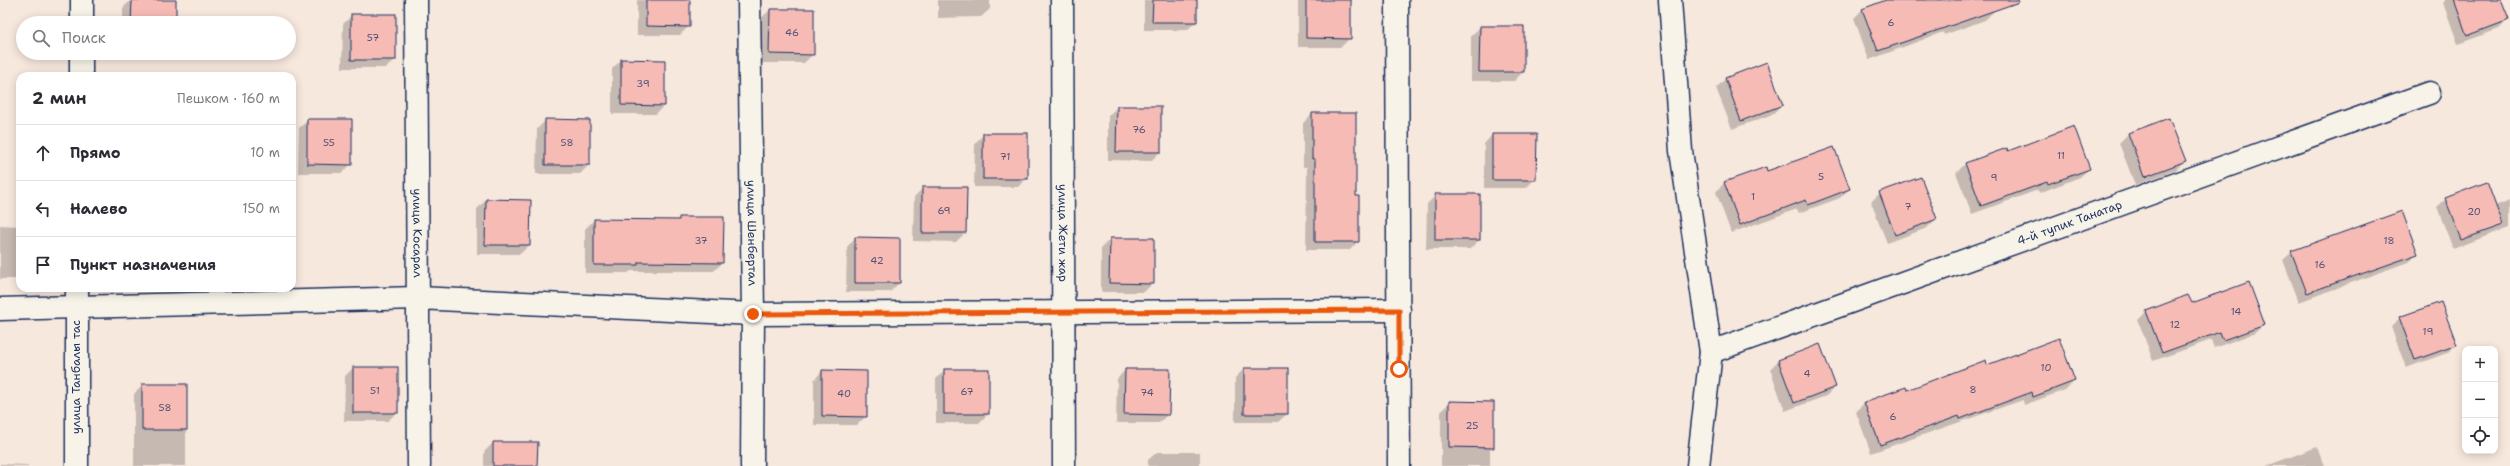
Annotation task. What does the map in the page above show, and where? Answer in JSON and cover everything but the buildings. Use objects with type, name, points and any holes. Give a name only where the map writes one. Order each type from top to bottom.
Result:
[{"type":"street","points":[[82,0],[82,16]]},
{"type":"street","name":"улица Косарал","points":[[416,0],[419,466]]},
{"type":"street","name":"улица Шенбертал","points":[[749,0],[753,314],[752,466]]},
{"type":"street","name":"улица Жети жар","points":[[1062,0],[1064,466]]},
{"type":"street","points":[[1397,0],[1399,466]]},
{"type":"street","points":[[1670,0],[1681,151],[1711,352],[1698,466]]},
{"type":"street","points":[[81,60],[81,72]]},
{"type":"street","name":"4-й тупик Танатар","points":[[1711,352],[2428,93]]},
{"type":"street","points":[[0,309],[76,298],[418,298],[753,314],[1399,310]]},
{"type":"street","name":"улица Танбалы тас","points":[[76,298],[77,466]]},
{"type":"route","points":[[753,314],[1399,310],[1399,369]]}]
